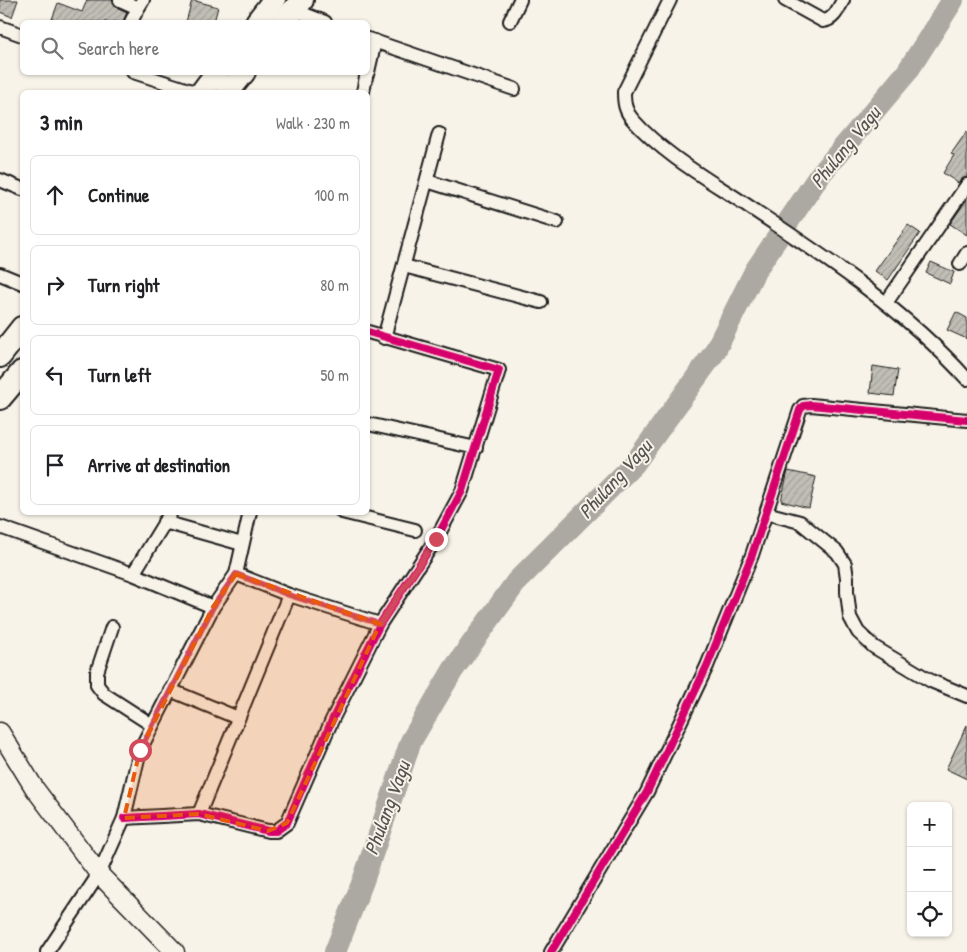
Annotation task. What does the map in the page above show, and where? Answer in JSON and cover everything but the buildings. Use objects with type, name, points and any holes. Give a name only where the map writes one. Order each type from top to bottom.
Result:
[{"type":"highway","points":[[258,20],[272,1]]},
{"type":"highway","points":[[204,90],[215,75]]},
{"type":"highway","points":[[230,90],[242,75]]},
{"type":"highway","points":[[0,356],[20,331]]},
{"type":"highway","points":[[0,398],[20,374]]},
{"type":"street","points":[[120,0],[140,4],[132,20]]},
{"type":"street","points":[[510,21],[520,0]]},
{"type":"street","points":[[670,0],[624,92],[624,106],[631,119],[662,148],[834,263],[886,303],[941,351],[966,377]]},
{"type":"street","points":[[785,0],[823,21],[833,17],[843,0]]},
{"type":"street","points":[[272,1],[319,20]]},
{"type":"street","points":[[0,27],[20,34]]},
{"type":"street","points":[[371,40],[514,89]]},
{"type":"street","points":[[142,75],[189,90]]},
{"type":"street","points":[[363,90],[366,75]]},
{"type":"street","points":[[384,338],[439,134]]},
{"type":"street","points":[[0,180],[20,189]]},
{"type":"street","points":[[427,181],[557,222]]},
{"type":"street","points":[[886,303],[962,204],[967,185]]},
{"type":"street","points":[[960,264],[967,253]]},
{"type":"street","points":[[404,266],[541,302]]},
{"type":"street","points":[[0,274],[20,282]]},
{"type":"street","points":[[124,818],[199,814],[268,830],[276,830],[287,823],[332,720],[380,624],[436,539],[454,507],[462,491],[499,370],[370,333]]},
{"type":"street","points":[[552,952],[647,792],[707,666],[752,556],[800,410],[803,406],[812,405],[967,420]]},
{"type":"street","points":[[370,424],[476,448]]},
{"type":"street","points":[[766,514],[800,522],[837,552],[845,564],[850,617],[858,632],[874,647],[931,681],[967,696]]},
{"type":"street","points":[[47,952],[100,874],[124,818],[140,750],[213,607],[236,574],[249,515]]},
{"type":"street","points":[[354,515],[415,530]]},
{"type":"street","points":[[133,574],[167,517],[242,544]]},
{"type":"street","points":[[0,527],[133,574],[213,607]]},
{"type":"street","points":[[236,574],[289,595],[380,624]]},
{"type":"street","points":[[199,814],[289,595]]},
{"type":"street","points":[[112,627],[97,672],[98,685],[104,694],[152,725]]},
{"type":"street","points":[[170,690],[238,718]]},
{"type":"street","points":[[0,732],[35,789],[100,874],[175,952]]},
{"type":"highlighted area","points":[[236,574],[380,624],[287,823],[268,831],[199,814],[124,818],[140,750],[213,607]]},
{"type":"waterway","name":"Phulang Vagu","points":[[335,952],[363,881],[411,741],[453,670],[517,581],[634,464],[714,353],[755,271],[819,176],[907,72],[953,0]]},
{"type":"cycle path","points":[[124,818],[199,814],[268,831],[276,831],[287,823],[332,720],[380,624],[436,539],[462,491],[499,370],[370,333]]},
{"type":"cycle path","points":[[551,952],[647,792],[707,666],[752,555],[800,410],[803,406],[811,405],[967,420]]},
{"type":"route","points":[[140,750],[213,607],[236,574],[289,595],[380,624],[436,539]]}]
